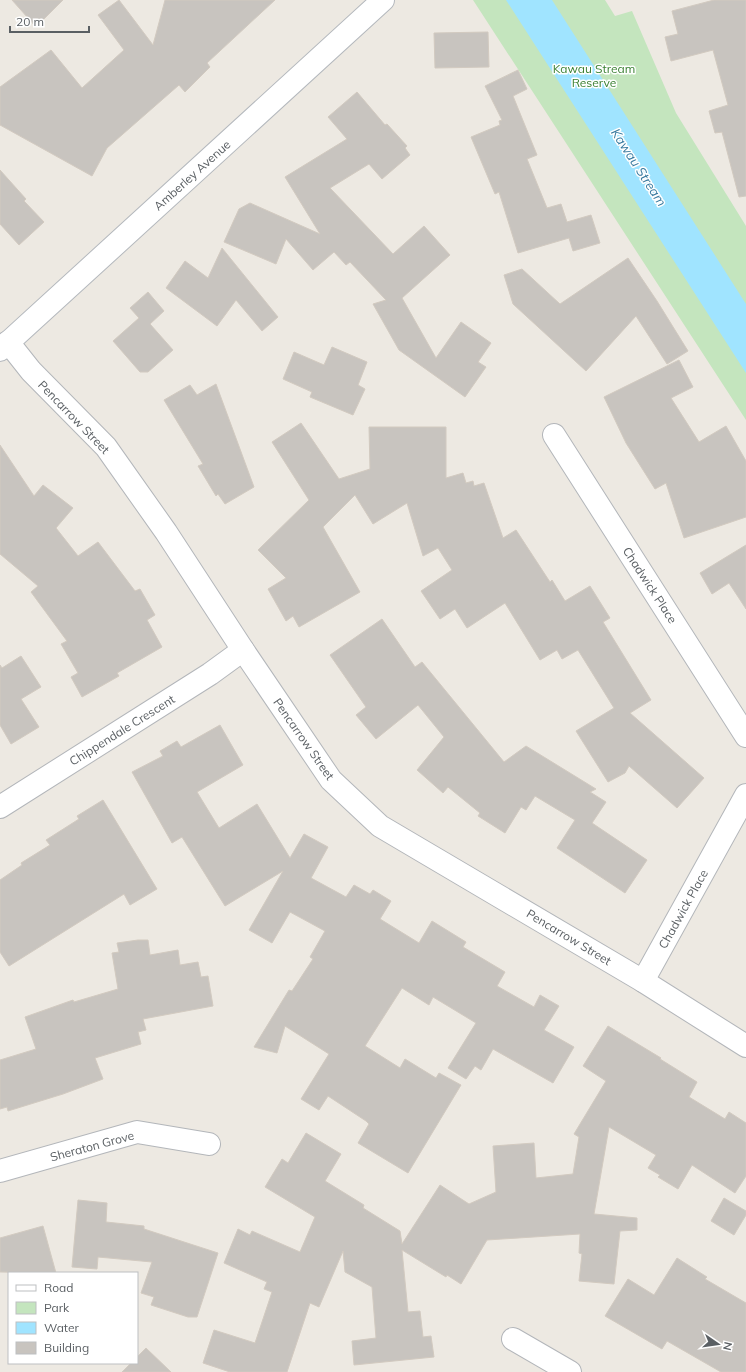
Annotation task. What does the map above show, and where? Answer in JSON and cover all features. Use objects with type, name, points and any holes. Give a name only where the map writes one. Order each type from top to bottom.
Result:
[{"type":"street","name":"Amberley Avenue","points":[[4,346],[383,0]]},
{"type":"street","name":"Pencarrow Street","points":[[4,346],[31,371],[106,447],[166,532],[243,650],[331,780],[380,826],[643,981],[746,1046]]},
{"type":"street","name":"Chadwick Place","points":[[554,435],[746,736]]},
{"type":"street","name":"Chippendale Crescent","points":[[0,807],[203,678],[243,650]]},
{"type":"street","name":"Chadwick Place","points":[[643,981],[746,796]]},
{"type":"street","name":"Sheraton Grove","points":[[0,1171],[137,1132],[209,1144]]},
{"type":"street","points":[[513,1339],[570,1372]]},
{"type":"green space","name":"Kawau Stream Reserve","points":[[473,0],[605,0],[615,16],[632,11],[676,113],[746,226],[746,420]]},
{"type":"water","name":"Kawau Stream","points":[[506,0],[552,0],[746,304],[746,373]]},
{"type":"building","points":[[12,0],[63,0],[36,27]]},
{"type":"building","points":[[119,0],[153,45],[165,0],[275,0],[207,63],[210,67],[185,92],[179,85],[107,148],[92,176],[0,125],[0,87],[51,50],[82,88],[124,50],[98,15]]},
{"type":"building","points":[[714,0],[746,0],[746,196],[739,197],[722,132],[715,133],[709,111],[728,105],[713,50],[671,61],[665,37],[678,34],[672,11]]},
{"type":"building","points":[[488,32],[489,67],[435,68],[434,33]]},
{"type":"building","points":[[518,70],[527,89],[513,96],[537,155],[527,159],[547,208],[561,204],[567,222],[591,215],[600,243],[573,251],[569,238],[518,253],[499,192],[495,194],[471,137],[500,125],[499,121],[502,120],[485,86]]},
{"type":"building","points":[[357,92],[385,125],[387,124],[407,146],[405,148],[410,155],[382,179],[369,164],[330,188],[393,254],[424,226],[450,255],[402,298],[436,358],[461,322],[491,343],[478,362],[486,367],[465,397],[399,350],[373,304],[386,300],[350,262],[346,265],[334,252],[313,270],[286,239],[276,264],[224,242],[239,209],[250,203],[320,234],[285,177],[347,139],[328,117]]},
{"type":"building","points":[[0,170],[26,199],[24,201],[44,222],[19,245],[0,224]]},
{"type":"building","points":[[222,248],[278,317],[262,331],[236,300],[217,326],[166,288],[185,261],[208,278]]},
{"type":"building","points":[[628,258],[688,351],[667,364],[636,316],[586,371],[513,304],[504,275],[522,269],[560,304]]},
{"type":"building","points":[[148,292],[164,311],[150,324],[173,350],[148,372],[140,372],[113,341],[139,318],[130,308]]},
{"type":"building","points":[[332,347],[367,362],[358,385],[365,389],[353,415],[310,397],[312,392],[283,379],[294,352],[324,365]]},
{"type":"building","points":[[679,360],[693,387],[671,398],[699,442],[726,426],[746,461],[746,517],[684,538],[666,483],[655,489],[626,443],[604,397]]},
{"type":"building","points":[[216,384],[254,487],[225,504],[218,494],[216,496],[198,466],[203,464],[164,400],[190,385],[197,395]]},
{"type":"building","points":[[301,423],[339,479],[370,469],[369,427],[446,427],[446,478],[463,473],[466,483],[473,481],[474,486],[484,483],[503,538],[516,530],[550,582],[552,580],[565,601],[590,586],[610,618],[603,622],[651,700],[630,713],[704,778],[677,808],[629,766],[625,773],[608,782],[576,731],[614,708],[578,650],[562,659],[557,650],[540,660],[505,603],[467,628],[455,609],[440,619],[421,591],[452,570],[438,548],[423,556],[407,503],[373,524],[355,495],[323,527],[360,592],[299,627],[293,616],[286,621],[268,589],[286,578],[258,550],[309,500],[272,442]]},
{"type":"building","points":[[0,445],[34,496],[43,485],[73,508],[56,528],[78,556],[98,542],[135,591],[140,589],[155,615],[147,620],[162,647],[117,673],[119,676],[82,697],[71,677],[78,673],[61,644],[67,641],[31,592],[38,586],[0,554]]},
{"type":"building","points":[[746,545],[746,609],[729,583],[712,594],[700,573]]},
{"type":"building","points":[[382,619],[415,667],[422,662],[504,762],[526,746],[596,789],[590,792],[606,802],[592,823],[647,860],[625,893],[557,848],[575,820],[535,796],[526,810],[521,807],[505,833],[478,816],[480,813],[448,787],[443,793],[417,770],[444,737],[418,705],[376,739],[356,715],[366,707],[330,655]]},
{"type":"building","points":[[21,656],[41,687],[21,699],[39,727],[11,744],[0,725],[0,665],[2,668]]},
{"type":"building","points":[[220,725],[243,765],[197,792],[219,828],[257,804],[290,858],[304,834],[328,847],[311,878],[346,897],[354,885],[370,894],[373,890],[391,901],[380,919],[419,943],[432,921],[466,942],[463,947],[505,972],[497,986],[534,1007],[540,995],[559,1006],[544,1030],[574,1047],[553,1083],[493,1049],[481,1070],[475,1066],[466,1079],[448,1068],[476,1023],[433,997],[429,1005],[402,988],[365,1046],[400,1068],[405,1059],[436,1078],[439,1073],[461,1085],[408,1173],[358,1143],[369,1124],[366,1121],[328,1096],[319,1110],[301,1099],[329,1054],[285,1026],[277,1053],[254,1047],[289,990],[292,991],[313,959],[310,957],[325,931],[290,912],[272,943],[249,930],[283,871],[225,906],[182,837],[172,843],[132,772],[163,756],[160,751],[177,741],[181,747]]},
{"type":"building","points":[[103,800],[157,889],[130,905],[124,894],[9,966],[0,952],[0,880],[22,865],[21,863],[50,845],[46,840],[79,819],[77,816]]},
{"type":"building","points":[[148,940],[150,955],[178,950],[180,965],[198,962],[201,977],[208,976],[213,1006],[143,1019],[146,1030],[138,1032],[141,1044],[95,1058],[103,1079],[63,1094],[8,1111],[7,1107],[0,1109],[0,1060],[36,1049],[25,1017],[73,1000],[74,1002],[118,989],[112,953],[119,952],[117,943]]},
{"type":"building","points":[[608,1026],[697,1082],[689,1097],[725,1119],[729,1112],[746,1123],[746,1176],[735,1193],[692,1165],[678,1189],[658,1177],[660,1175],[648,1168],[656,1155],[609,1127],[594,1214],[637,1218],[637,1230],[620,1231],[614,1284],[579,1281],[582,1254],[579,1253],[580,1234],[487,1240],[461,1284],[447,1275],[446,1277],[402,1250],[408,1312],[420,1311],[423,1337],[431,1336],[434,1357],[354,1365],[352,1341],[376,1338],[372,1287],[345,1272],[343,1251],[319,1307],[310,1303],[287,1372],[230,1372],[203,1363],[214,1330],[255,1343],[272,1292],[264,1289],[267,1282],[224,1263],[238,1229],[250,1235],[252,1231],[300,1252],[315,1217],[265,1187],[282,1159],[288,1163],[306,1133],[341,1154],[325,1181],[364,1205],[363,1208],[400,1231],[402,1244],[440,1185],[469,1204],[496,1192],[493,1146],[534,1143],[536,1178],[573,1174],[579,1137],[574,1134],[606,1081],[583,1066]]},
{"type":"building","points":[[724,1198],[746,1211],[746,1215],[734,1235],[711,1221]]},
{"type":"building","points":[[78,1200],[107,1203],[106,1222],[144,1226],[144,1229],[218,1253],[197,1317],[188,1317],[151,1305],[154,1297],[141,1293],[152,1262],[98,1257],[97,1269],[72,1267]]},
{"type":"building","points":[[43,1226],[56,1272],[0,1272],[0,1238]]},
{"type":"building","points":[[677,1258],[707,1277],[705,1279],[746,1303],[746,1372],[721,1372],[667,1341],[662,1349],[605,1316],[628,1279],[654,1295]]},
{"type":"building","points":[[146,1348],[171,1372],[122,1372],[130,1364],[138,1364],[138,1356]]}]
